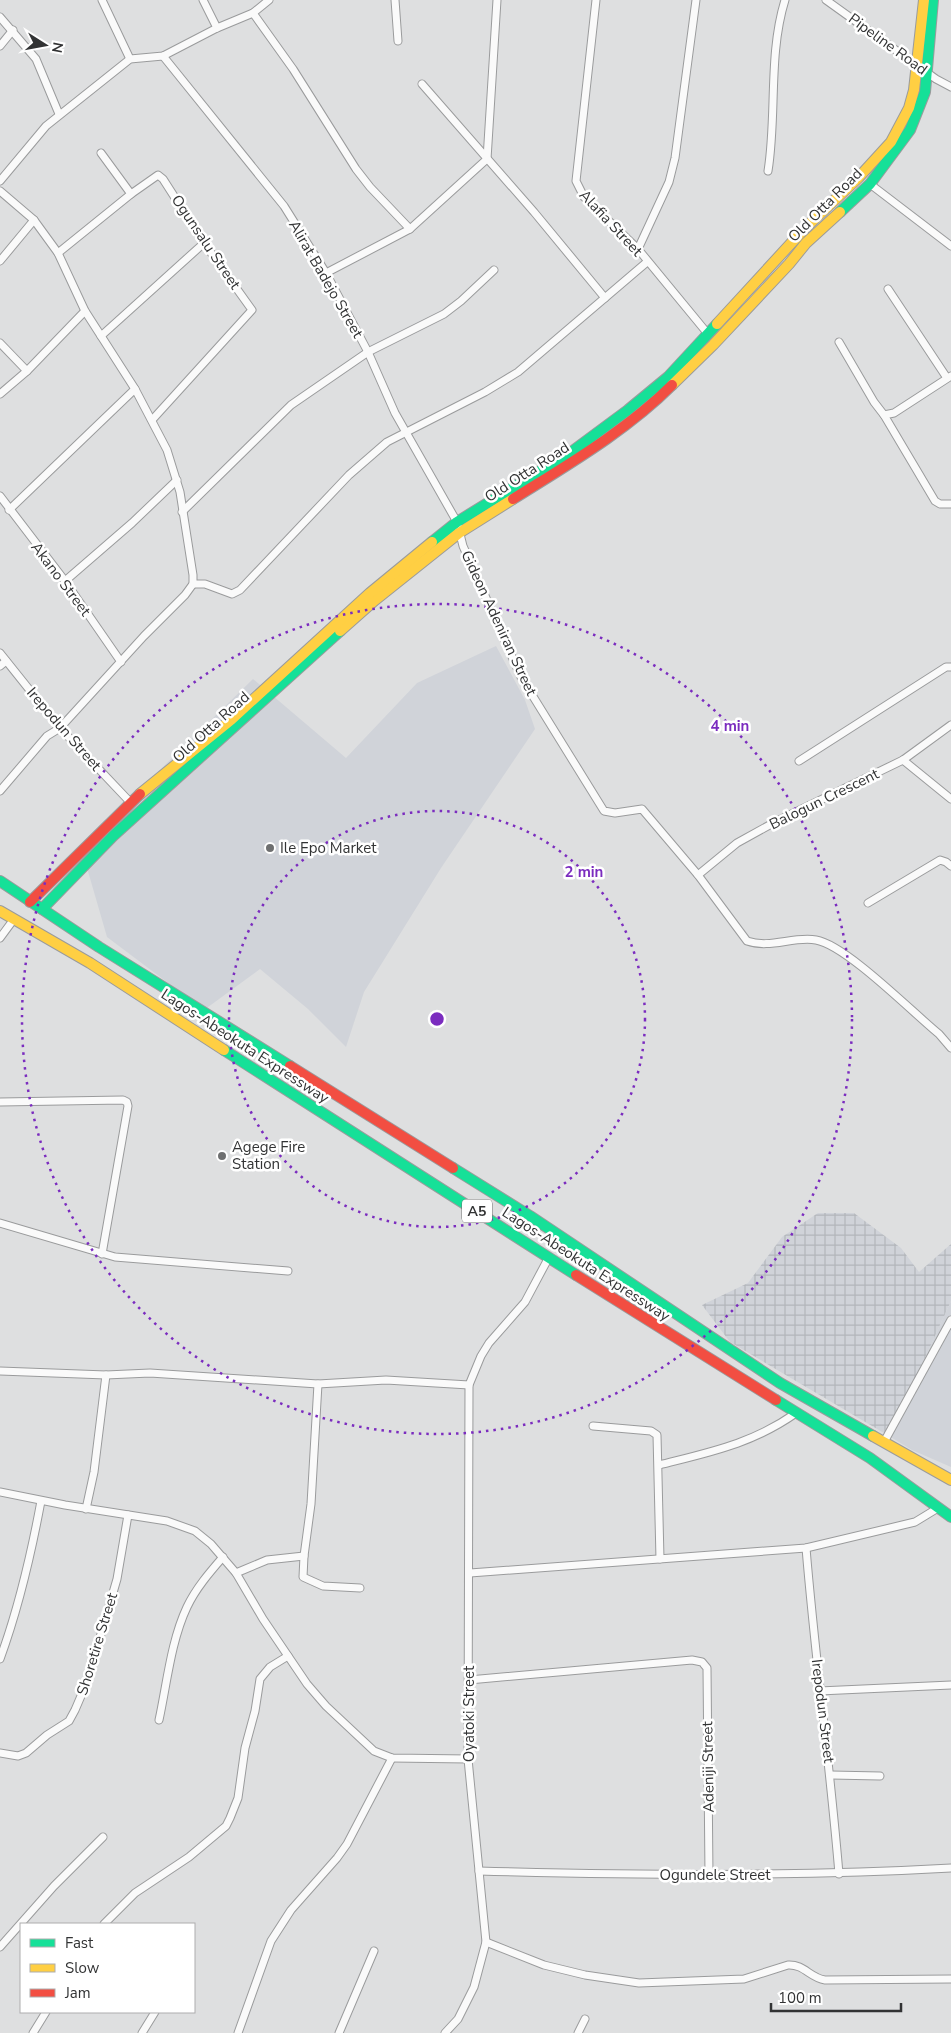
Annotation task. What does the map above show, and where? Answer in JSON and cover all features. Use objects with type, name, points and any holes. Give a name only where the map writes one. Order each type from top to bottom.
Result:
[{"type":"main road","name":"Old Otta Road","points":[[30,902],[131,803],[232,719],[370,593],[457,522],[574,450],[628,410],[668,377],[806,227],[859,177],[891,142],[909,108],[914,90],[924,0]]},
{"type":"main road","name":"Old Otta Road","points":[[42,909],[113,836],[375,600],[460,533],[570,464],[650,406],[713,345],[789,264],[806,243],[870,184],[910,130],[925,92],[933,0]]},
{"type":"main road","name":"Lagos-Abeokuta Expressway","points":[[0,881],[180,998],[530,1216],[780,1383],[951,1480]]},
{"type":"main road","name":"Lagos-Abeokuta Expressway","points":[[0,910],[90,963],[352,1134],[660,1329],[870,1458],[951,1517]]},
{"type":"street","points":[[102,0],[130,59]]},
{"type":"street","points":[[203,0],[216,28]]},
{"type":"street","points":[[0,181],[36,137],[59,114],[130,59],[163,56],[216,28],[253,12],[269,0]]},
{"type":"street","points":[[395,0],[398,41]]},
{"type":"street","points":[[326,273],[410,229],[486,160],[497,0]]},
{"type":"street","name":"Alafia Street","points":[[596,0],[576,181],[584,197],[638,249],[708,334]]},
{"type":"street","points":[[638,249],[670,182],[675,158],[696,0]]},
{"type":"street","points":[[768,171],[771,152],[778,31],[785,0]]},
{"type":"street","name":"Pipeline Road","points":[[826,0],[951,87]]},
{"type":"street","points":[[253,12],[293,68],[356,169],[370,187],[410,229]]},
{"type":"street","points":[[0,17],[32,53],[40,66],[59,114]]},
{"type":"street","points":[[0,46],[13,30]]},
{"type":"street","name":"Alirat Badejo Street","points":[[163,56],[284,206],[326,273],[368,352],[395,413],[457,522],[460,533]]},
{"type":"street","points":[[422,84],[486,160],[534,212],[605,298]]},
{"type":"street","points":[[58,253],[131,194],[101,154]]},
{"type":"street","name":"Ogunsalu Street","points":[[131,194],[158,175],[163,179],[204,243],[252,310],[152,420]]},
{"type":"street","points":[[870,184],[951,246]]},
{"type":"street","points":[[0,191],[34,220],[58,253],[85,311],[134,388],[167,450],[177,480],[192,566],[193,584],[185,595],[144,636],[60,728],[48,736],[0,791]]},
{"type":"street","points":[[0,261],[34,220]]},
{"type":"street","points":[[102,336],[204,243]]},
{"type":"street","points":[[193,584],[205,584],[232,594],[240,590],[349,475],[387,442],[485,392],[518,372],[647,262]]},
{"type":"street","points":[[182,512],[281,413],[368,352],[444,314],[494,270]]},
{"type":"street","points":[[884,415],[894,412],[949,377],[888,289]]},
{"type":"street","points":[[0,394],[27,371],[85,311]]},
{"type":"street","points":[[839,342],[935,501],[940,504],[951,504]]},
{"type":"street","points":[[0,343],[27,371]]},
{"type":"street","points":[[9,510],[134,388]]},
{"type":"street","points":[[65,581],[132,523],[177,480]]},
{"type":"street","name":"Akano Street","points":[[0,496],[65,581],[121,662]]},
{"type":"street","name":"Gideon Adeniran Street","points":[[460,533],[521,677],[604,811],[615,813],[642,809],[698,875],[748,941],[759,944],[814,939],[838,949],[939,1034],[951,1048]]},
{"type":"street","name":"Irepodun Street","points":[[0,653],[3,664],[131,803]]},
{"type":"street","points":[[799,761],[946,667],[951,667]]},
{"type":"street","name":"Balogun Crescent","points":[[698,875],[737,844],[763,828],[903,760],[951,725]]},
{"type":"street","points":[[903,760],[951,799]]},
{"type":"street","points":[[868,903],[940,860],[951,866]]},
{"type":"street","points":[[0,938],[14,919]]},
{"type":"street","points":[[0,1102],[123,1100],[127,1102],[128,1106],[102,1254]]},
{"type":"street","points":[[0,1223],[114,1258],[288,1271]]},
{"type":"street","points":[[0,1371],[106,1375],[150,1373],[318,1384],[386,1380],[469,1385],[481,1356],[489,1343],[525,1302],[549,1257]]},
{"type":"street","points":[[884,1442],[951,1320]]},
{"type":"street","points":[[86,1509],[95,1464],[106,1375]]},
{"type":"street","points":[[318,1384],[311,1504],[303,1577],[323,1586],[360,1588]]},
{"type":"street","name":"Oyatoki Street","points":[[445,2033],[458,2019],[474,1987],[485,1945],[480,1871],[468,1759],[470,1573],[469,1385]]},
{"type":"street","points":[[658,1465],[748,1441],[780,1425],[796,1413]]},
{"type":"street","points":[[593,1426],[656,1432],[660,1560]]},
{"type":"street","points":[[0,1492],[86,1509],[167,1520],[196,1531],[223,1557],[236,1573],[307,1684],[337,1718],[374,1751],[392,1758],[468,1759]]},
{"type":"street","points":[[0,1659],[29,1566],[41,1501]]},
{"type":"street","points":[[470,1573],[806,1548],[915,1522],[938,1508]]},
{"type":"street","name":"Shoretire Street","points":[[0,1753],[18,1756],[26,1753],[69,1720],[75,1710],[87,1682],[116,1579],[128,1515]]},
{"type":"street","name":"Irepodun Street","points":[[806,1548],[839,1874]]},
{"type":"street","points":[[236,1573],[267,1560],[304,1556]]},
{"type":"street","points":[[159,1720],[172,1659],[186,1608],[207,1576],[223,1557]]},
{"type":"street","points":[[105,1923],[135,1893],[189,1857],[226,1826],[241,1786],[245,1748],[255,1711],[260,1679],[270,1667],[288,1656]]},
{"type":"street","name":"Adeniji Street","points":[[468,1680],[692,1660],[702,1662],[707,1668],[709,1875]]},
{"type":"street","points":[[820,1691],[951,1684]]},
{"type":"street","points":[[238,2033],[271,1941],[291,1910],[331,1866],[354,1833],[392,1758]]},
{"type":"street","points":[[830,1775],[880,1776]]},
{"type":"street","points":[[21,1923],[54,1886],[103,1837]]},
{"type":"street","name":"Ogundele Street","points":[[480,1871],[709,1875],[839,1874],[951,1868]]},
{"type":"street","points":[[0,1947],[20,1924]]},
{"type":"street","points":[[485,1945],[544,1965],[585,1975],[640,1983],[744,1979],[796,1964],[812,1976],[825,1980],[951,1980]]},
{"type":"street","points":[[339,2033],[374,1952]]},
{"type":"street","points":[[33,2033],[45,2013]]},
{"type":"street","points":[[142,2033],[154,2013]]},
{"type":"street","points":[[578,2033],[585,2019]]},
{"type":"shaded area","name":"Ile Epo Market","points":[[496,646],[525,700],[535,729],[441,868],[364,992],[346,1047],[308,1009],[260,969],[204,1010],[107,937],[83,854],[86,842],[253,679],[346,758],[417,683]]},
{"type":"shaded area","points":[[818,1213],[854,1213],[901,1248],[919,1272],[951,1244],[951,1301],[889,1436],[730,1342],[702,1305],[748,1283],[782,1237]]},
{"type":"shaded area","points":[[951,1301],[951,1467],[912,1450],[889,1436]]},
{"type":"traffic: fast","points":[[840,212],[870,184],[910,130],[925,92],[933,0]]},
{"type":"traffic: fast","points":[[432,542],[457,522],[574,450],[628,410],[668,377],[717,324]]},
{"type":"traffic: fast","points":[[42,909],[113,836],[340,631]]},
{"type":"traffic: fast","points":[[0,881],[99,947],[290,1066]]},
{"type":"traffic: fast","points":[[224,1050],[576,1275]]},
{"type":"traffic: fast","points":[[453,1168],[530,1216],[780,1383],[873,1436]]},
{"type":"traffic: fast","points":[[776,1400],[870,1458],[951,1517]]},
{"type":"traffic: slow","points":[[717,324],[806,227],[859,177],[891,142],[909,108],[914,90],[924,0]]},
{"type":"traffic: slow","points":[[672,385],[713,345],[789,264],[806,243],[840,212]]},
{"type":"traffic: slow","points":[[340,631],[375,600],[459,533],[513,499]]},
{"type":"traffic: slow","points":[[140,794],[232,719],[370,593],[432,542]]},
{"type":"traffic: slow","points":[[0,911],[90,963],[224,1050]]},
{"type":"traffic: slow","points":[[873,1436],[951,1480]]},
{"type":"traffic: jam","points":[[513,499],[616,432],[672,385]]},
{"type":"traffic: jam","points":[[30,902],[140,794]]},
{"type":"traffic: jam","points":[[290,1066],[453,1168]]},
{"type":"traffic: jam","points":[[576,1275],[776,1400]]},
{"type":"place","name":"Ile Epo Market","points":[[270,848]]},
{"type":"place","name":"Agege Fire Station","points":[[222,1156]]}]
